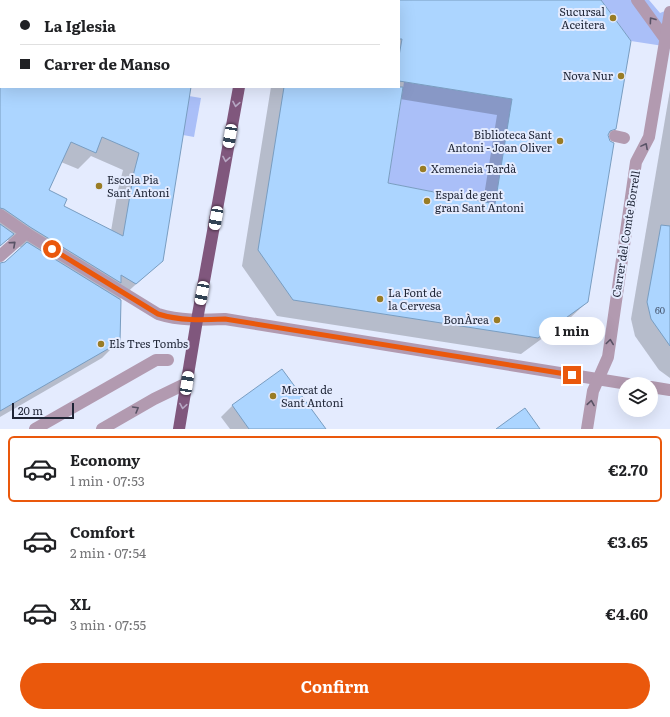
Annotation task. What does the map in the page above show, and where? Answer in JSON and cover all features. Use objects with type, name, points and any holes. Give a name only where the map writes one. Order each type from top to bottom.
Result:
[{"type":"main road","points":[[180,429],[197,320],[239,88]]},
{"type":"street","points":[[637,0],[666,40]]},
{"type":"street","name":"Carrer del Comte Borrell","points":[[586,429],[593,391],[608,357],[636,162],[649,137],[670,12]]},
{"type":"street","points":[[0,215],[26,233],[158,314],[170,318],[197,320],[225,319],[618,382]]},
{"type":"street","points":[[0,256],[26,233]]},
{"type":"street","points":[[35,429],[156,360],[168,360]]},
{"type":"street","points":[[102,429],[154,398],[187,383]]},
{"type":"street","points":[[658,388],[670,390]]},
{"type":"shaded area","points":[[601,0],[649,0],[660,13],[670,9],[670,47],[631,41]]},
{"type":"shaded area","points":[[404,82],[538,103],[495,204],[388,183]]},
{"type":"shaded area","points":[[189,96],[201,98],[194,137],[183,135]]},
{"type":"building","points":[[400,0],[601,0],[631,41],[616,129],[610,131],[608,135],[610,141],[614,143],[588,302],[538,338],[293,300],[258,250],[284,88],[403,87],[388,183],[495,204],[512,99],[400,81],[400,50],[402,39],[400,39]]},
{"type":"building","name":"Escola Pia Sant Antoni","points":[[0,88],[191,88],[163,261],[136,284],[121,275],[121,283],[30,227],[4,209],[0,208]],"holes":[[[102,137],[139,153],[134,172],[123,236],[64,206],[67,199],[49,190],[71,142],[96,153]]]},
{"type":"building","points":[[0,224],[14,234],[0,246]]},
{"type":"building","points":[[661,225],[670,226],[670,346],[651,319],[647,302]]},
{"type":"building","points":[[27,242],[121,300],[120,342],[0,411],[0,263],[5,262]]},
{"type":"building","name":"Mercat de Sant Antoni","points":[[282,369],[326,429],[249,429],[232,405]]},
{"type":"building","points":[[525,408],[540,429],[496,429]]},
{"type":"place","name":"Sucursal Aceitera","points":[[613,18]]},
{"type":"place","name":"Nova Nur","points":[[621,76]]},
{"type":"place","name":"Biblioteca Sant Antoni - Joan Oliver","points":[[560,141]]},
{"type":"place","name":"Xemeneia Tardà","points":[[423,169]]},
{"type":"place","name":"Escola Pia Sant Antoni","points":[[99,186]]},
{"type":"place","name":"Espai de gent gran Sant Antoni","points":[[427,201]]},
{"type":"place","name":"La Font de la Cervesa","points":[[380,299]]},
{"type":"place","name":"BonÀrea","points":[[497,320]]},
{"type":"place","name":"Els Tres Tombs","points":[[101,344]]},
{"type":"place","name":"Mercat de Sant Antoni","points":[[273,396]]},
{"type":"route","points":[[52,249],[158,314],[170,318],[197,320],[225,319],[572,375]]}]
